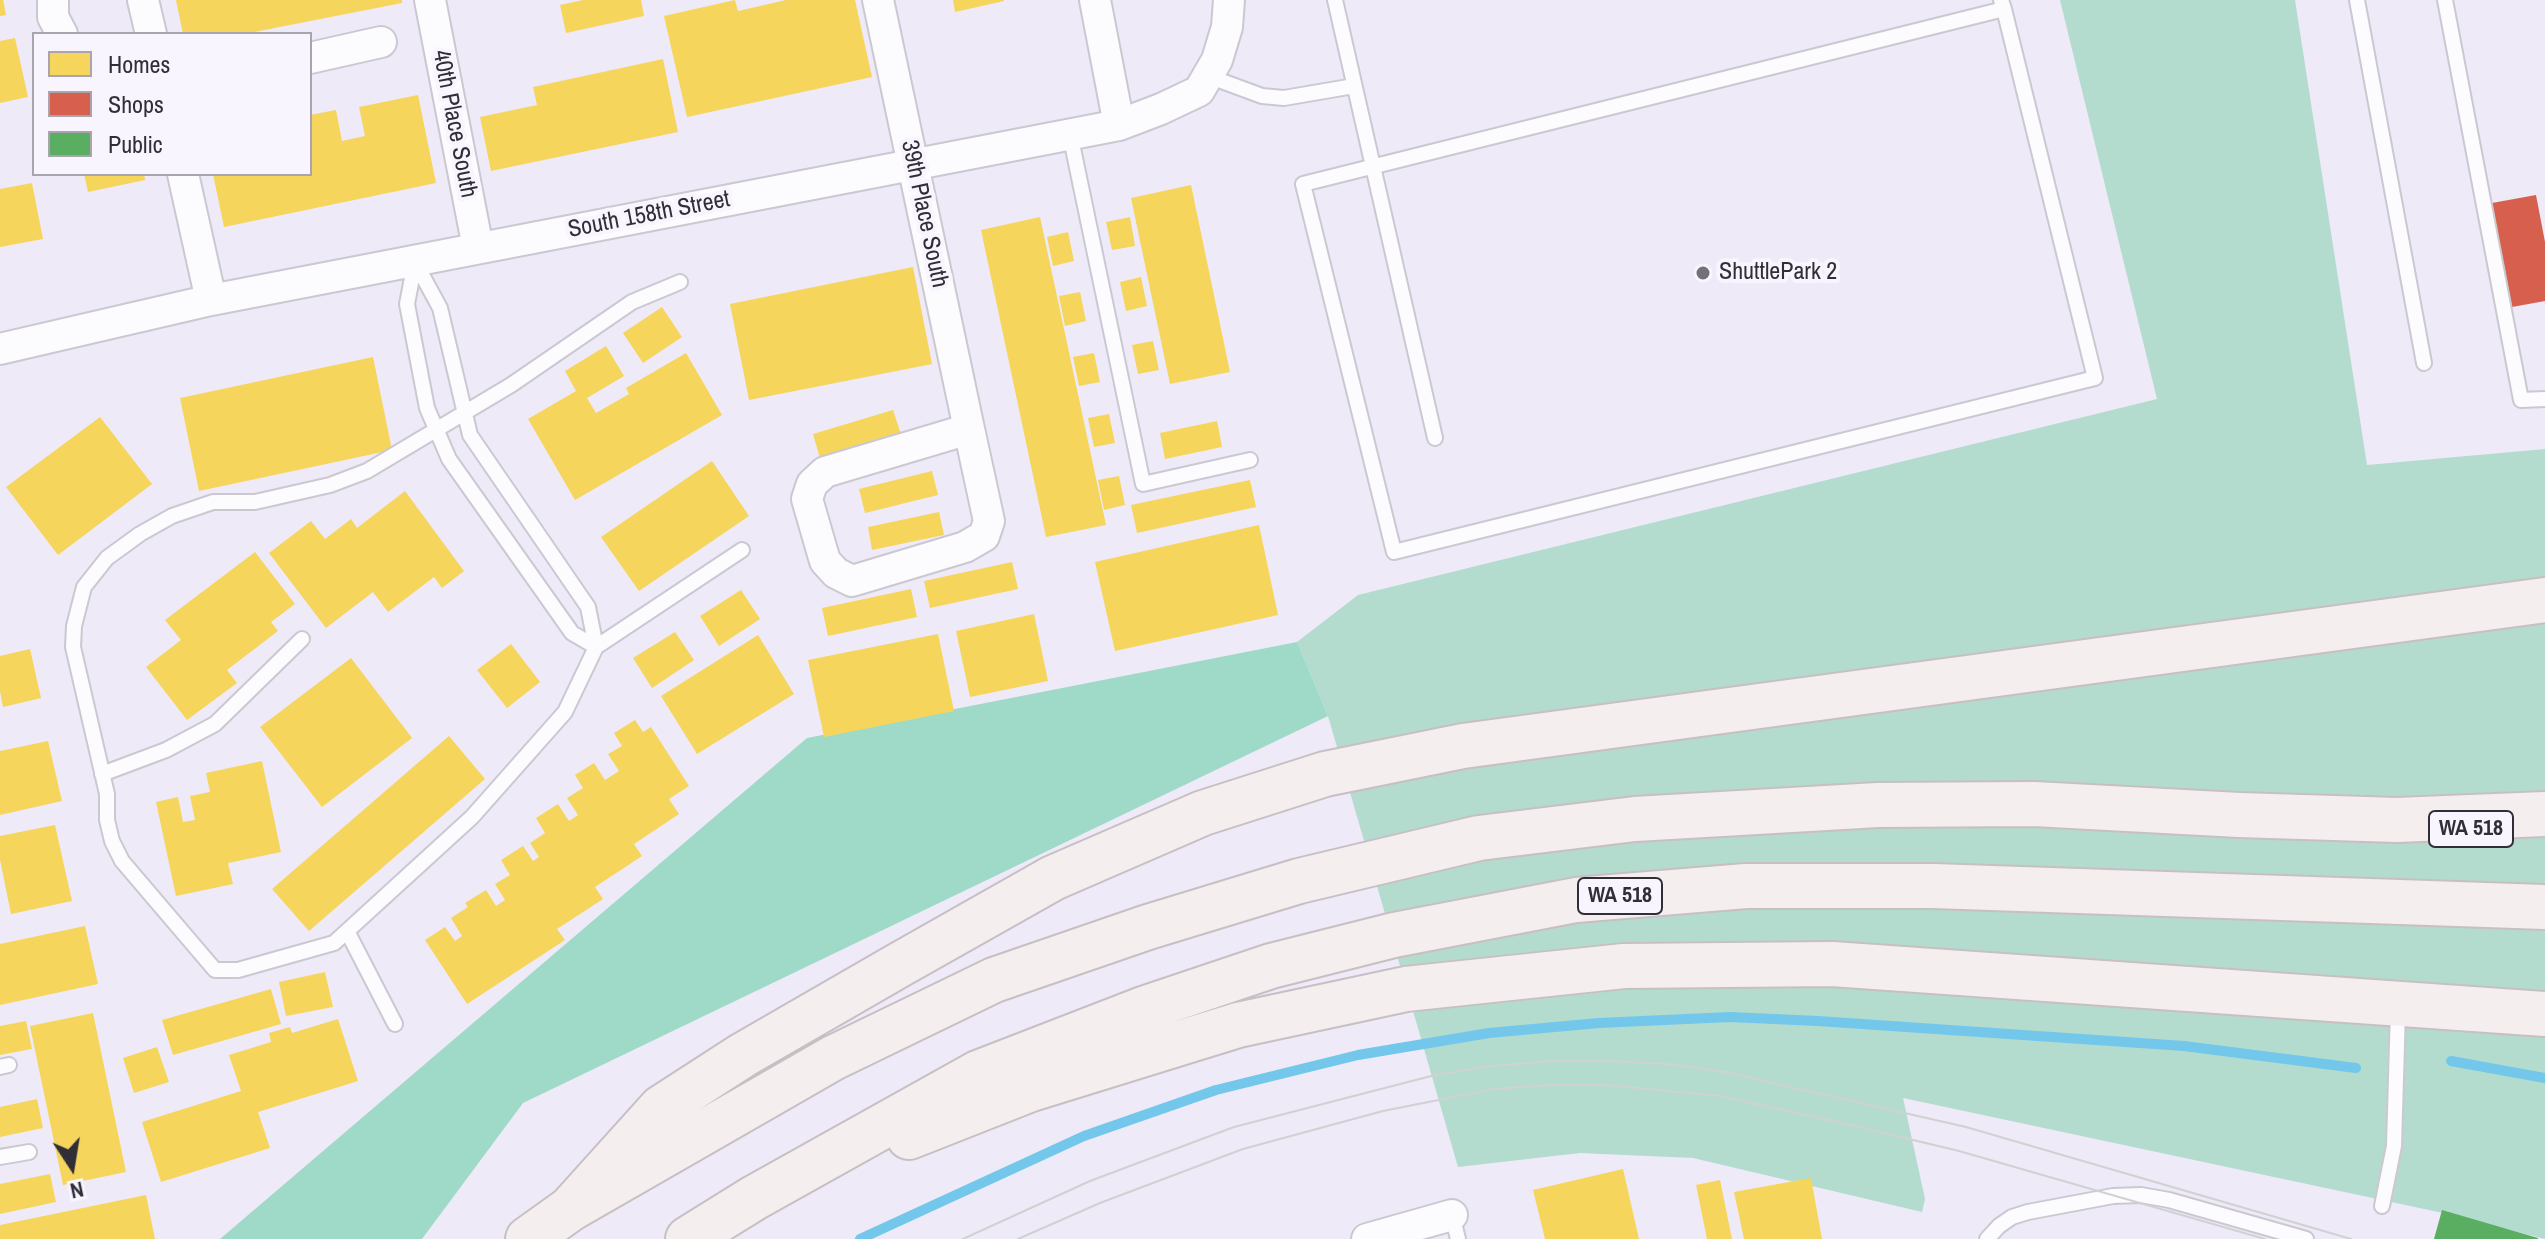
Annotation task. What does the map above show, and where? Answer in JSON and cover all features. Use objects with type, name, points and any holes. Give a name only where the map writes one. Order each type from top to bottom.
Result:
[{"type":"highway","points":[[570,1209],[661,1108],[743,1055],[886,972],[1053,878],[1203,813],[1325,774],[1463,746],[2545,600]]},
{"type":"highway","name":"WA 518","points":[[528,1239],[570,1209],[833,1058],[994,980],[1148,927],[1299,881],[1479,838],[1635,819],[1878,805],[2034,804],[2397,820],[2545,839]]},
{"type":"highway","points":[[2397,820],[2545,814]]},
{"type":"highway","name":"WA 518","points":[[688,1239],[754,1198],[978,1073],[1146,1008],[1271,966],[1394,935],[1576,900],[1746,886],[1917,886],[2545,907]]},
{"type":"highway","points":[[754,1198],[1031,1089],[1238,1025],[1406,989],[1624,966],[1832,964],[2545,1014]]},
{"type":"street","points":[[53,0],[53,17],[61,32]]},
{"type":"street","points":[[143,0],[151,32]]},
{"type":"street","name":"39th Place South","points":[[878,0],[989,521],[984,536],[965,547],[852,581],[836,573],[825,561],[807,499],[812,484],[825,472],[969,429]]},
{"type":"street","points":[[1095,0],[1119,125]]},
{"type":"street","name":"South 158th Street","points":[[0,349],[211,300],[1119,125],[1199,91],[1217,60],[1227,27],[1229,0]]},
{"type":"street","name":"40th Place South","points":[[438,1],[478,248]]},
{"type":"street","points":[[312,58],[381,42]]},
{"type":"street","points":[[183,176],[211,300]]},
{"type":"street","points":[[1367,1239],[1455,1227]]},
{"type":"lane","points":[[1335,0],[1435,438]]},
{"type":"lane","points":[[2357,0],[2424,363]]},
{"type":"lane","points":[[2445,0],[2521,400],[2545,399]]},
{"type":"lane","points":[[2003,5],[2095,378],[1394,552],[1303,184],[2003,5]]},
{"type":"lane","points":[[1208,76],[1262,96],[1284,98],[1354,86]]},
{"type":"lane","points":[[1070,134],[1143,484],[1250,460]]},
{"type":"lane","points":[[415,262],[440,308],[470,435],[588,607],[596,647]]},
{"type":"lane","points":[[415,262],[407,304],[427,408],[449,459],[572,633],[596,647]]},
{"type":"lane","points":[[680,282],[632,302],[511,385],[367,471],[330,485],[255,502],[213,502],[172,516],[107,558],[84,587],[74,626],[73,647],[107,794],[110,831],[122,861],[215,970],[238,970],[334,943],[472,817],[565,712],[596,647],[742,550]]},
{"type":"lane","points":[[102,774],[166,750],[215,724],[302,639]]},
{"type":"lane","points":[[347,931],[395,1024]]},
{"type":"lane","points":[[2382,1206],[2394,1146],[2398,1006]]},
{"type":"lane","points":[[0,1157],[29,1152]]},
{"type":"lane","points":[[1987,1239],[2012,1217],[2028,1212],[2113,1196],[2141,1195],[2306,1239]]},
{"type":"green space","points":[[2060,0],[2295,0],[2367,465],[2545,449],[2545,1239],[2443,1213],[1903,1098],[1925,1199],[1922,1212],[1693,1158],[1580,1153],[1458,1167],[1328,716],[1297,642],[1358,595],[2157,399]]},
{"type":"green space","points":[[1297,642],[1328,716],[523,1103],[422,1239],[220,1239],[807,738]]},
{"type":"building: Homes","points":[[0,0],[3,0],[6,15],[0,16]]},
{"type":"building: Homes","points":[[176,0],[402,0],[402,3],[254,32],[183,32]]},
{"type":"building: Homes","points":[[583,0],[641,0],[644,16],[566,33],[560,5]]},
{"type":"building: Homes","points":[[735,0],[738,11],[786,0],[855,0],[872,77],[687,117],[664,16]]},
{"type":"building: Homes","points":[[953,0],[1004,0],[1004,1],[955,12]]},
{"type":"building: Homes","points":[[15,38],[28,97],[0,103],[0,41]]},
{"type":"building: Homes","points":[[663,59],[678,132],[491,171],[480,117],[537,105],[533,87]]},
{"type":"building: Homes","points":[[418,95],[436,183],[224,227],[213,176],[312,176],[312,115],[336,110],[342,141],[365,136],[359,107]]},
{"type":"building: Homes","points":[[84,176],[144,176],[145,180],[88,192]]},
{"type":"building: Homes","points":[[32,183],[43,239],[0,247],[0,189]]},
{"type":"building: Homes","points":[[1191,185],[1230,372],[1170,384],[1131,198]]},
{"type":"building: Homes","points":[[1040,217],[1106,525],[1046,537],[981,230]]},
{"type":"building: Homes","points":[[1130,217],[1135,246],[1112,250],[1106,222]]},
{"type":"building: Homes","points":[[1068,232],[1074,261],[1053,266],[1047,237]]},
{"type":"building: Homes","points":[[913,267],[932,364],[749,400],[730,304]]},
{"type":"building: Homes","points":[[1141,277],[1147,306],[1126,311],[1120,282]]},
{"type":"building: Homes","points":[[1080,292],[1086,321],[1065,326],[1059,296]]},
{"type":"building: Homes","points":[[662,307],[682,337],[643,363],[623,333]]},
{"type":"building: Homes","points":[[1153,341],[1159,370],[1138,374],[1132,345]]},
{"type":"building: Homes","points":[[606,346],[624,376],[587,398],[596,413],[629,394],[626,388],[686,353],[722,415],[575,500],[528,419],[576,391],[565,371]]},
{"type":"building: Homes","points":[[1094,353],[1100,382],[1079,386],[1073,357]]},
{"type":"building: Homes","points":[[373,357],[392,450],[199,491],[180,398]]},
{"type":"building: Homes","points":[[893,410],[902,437],[821,462],[813,434]]},
{"type":"building: Homes","points":[[1109,414],[1115,443],[1094,447],[1088,418]]},
{"type":"building: Homes","points":[[100,417],[152,484],[58,555],[6,487]]},
{"type":"building: Homes","points":[[1217,421],[1222,447],[1165,459],[1160,433]]},
{"type":"building: Homes","points":[[712,461],[749,516],[639,591],[601,537]]},
{"type":"building: Homes","points":[[932,471],[938,495],[865,513],[859,489]]},
{"type":"building: Homes","points":[[1119,476],[1125,505],[1104,510],[1098,480]]},
{"type":"building: Homes","points":[[1250,480],[1256,507],[1137,533],[1131,505]]},
{"type":"building: Homes","points":[[405,491],[464,571],[442,588],[434,577],[388,612],[373,592],[326,628],[269,553],[311,521],[325,539],[351,519],[357,528]]},
{"type":"building: Homes","points":[[939,512],[944,535],[872,550],[868,527]]},
{"type":"building: Homes","points":[[1259,525],[1278,615],[1115,651],[1095,562]]},
{"type":"building: Homes","points":[[255,552],[295,604],[271,622],[278,631],[227,670],[237,683],[187,720],[146,667],[181,640],[165,620]]},
{"type":"building: Homes","points":[[1012,562],[1018,589],[930,608],[924,581]]},
{"type":"building: Homes","points":[[911,589],[917,617],[828,636],[822,608]]},
{"type":"building: Homes","points":[[741,590],[760,619],[719,646],[700,616]]},
{"type":"building: Homes","points":[[1034,614],[1048,681],[970,697],[956,631]]},
{"type":"building: Homes","points":[[675,632],[694,660],[652,688],[633,658]]},
{"type":"building: Homes","points":[[938,634],[954,711],[824,737],[808,660]]},
{"type":"building: Homes","points":[[758,635],[794,694],[697,754],[661,696]]},
{"type":"building: Homes","points":[[511,644],[540,682],[507,708],[477,670]]},
{"type":"building: Homes","points":[[30,649],[41,698],[3,707],[0,656]]},
{"type":"building: Homes","points":[[351,658],[412,738],[322,807],[260,727]]},
{"type":"building: Homes","points":[[635,720],[643,732],[651,727],[689,786],[669,799],[679,814],[634,844],[642,856],[595,887],[603,899],[557,929],[565,940],[467,1004],[425,940],[445,927],[455,941],[462,936],[451,918],[468,907],[465,903],[486,890],[496,906],[505,900],[495,884],[510,875],[501,860],[523,846],[533,861],[539,857],[530,843],[545,833],[536,818],[558,804],[569,821],[578,815],[567,798],[583,788],[575,775],[594,763],[605,780],[619,771],[608,754],[622,746],[614,733]]},
{"type":"building: Homes","points":[[449,736],[485,779],[309,931],[272,889]]},
{"type":"building: Homes","points":[[48,741],[62,801],[0,815],[0,751]]},
{"type":"building: Homes","points":[[262,761],[281,852],[228,863],[233,884],[176,896],[156,802],[178,797],[183,822],[195,820],[190,796],[210,792],[206,773]]},
{"type":"building: Homes","points":[[55,825],[72,901],[11,914],[0,860],[0,836]]},
{"type":"building: Homes","points":[[85,926],[98,984],[0,1005],[0,944]]},
{"type":"building: Homes","points":[[325,972],[333,1007],[286,1016],[279,982]]},
{"type":"building: Homes","points":[[271,989],[281,1024],[173,1055],[162,1020]]},
{"type":"building: Homes","points":[[93,1013],[126,1172],[63,1185],[30,1026]]},
{"type":"building: Homes","points":[[338,1019],[358,1081],[258,1112],[270,1148],[161,1182],[142,1122],[241,1091],[229,1055],[271,1042],[269,1033],[290,1027],[292,1033]]},
{"type":"building: Homes","points":[[26,1021],[32,1049],[0,1055],[0,1026]]},
{"type":"building: Homes","points":[[157,1047],[169,1082],[134,1093],[123,1058]]},
{"type":"building: Homes","points":[[37,1099],[43,1128],[0,1137],[0,1107]]},
{"type":"building: Homes","points":[[1623,1169],[1639,1239],[1545,1239],[1533,1190]]},
{"type":"building: Homes","points":[[50,1174],[56,1202],[0,1214],[0,1184]]},
{"type":"building: Homes","points":[[1811,1178],[1822,1239],[1744,1239],[1734,1192]]},
{"type":"building: Homes","points":[[1720,1180],[1732,1239],[1707,1239],[1696,1185]]},
{"type":"building: Homes","points":[[146,1195],[155,1239],[0,1239],[0,1225]]},
{"type":"building: Shops","points":[[2536,195],[2545,242],[2545,301],[2512,307],[2492,203]]},
{"type":"building: Public","points":[[2442,1210],[2538,1238],[2538,1239],[2434,1239]]},
{"type":"waterway","points":[[860,1239],[1084,1136],[1216,1090],[1358,1055],[1489,1033],[1599,1023],[1730,1017],[2184,1046],[2356,1068]]},
{"type":"waterway","points":[[2451,1061],[2545,1078]]},
{"type":"tram line","points":[[963,1239],[1090,1181],[1234,1127],[1435,1075],[1551,1061],[1667,1064],[1725,1072],[1966,1127],[2351,1239]]},
{"type":"tram line","points":[[1018,1239],[1100,1203],[1243,1149],[1383,1111],[1494,1089],[1551,1085],[1607,1085],[1720,1096],[1959,1151],[2265,1239]]},
{"type":"place","name":"ShuttlePark 2","points":[[1703,273]]}]
